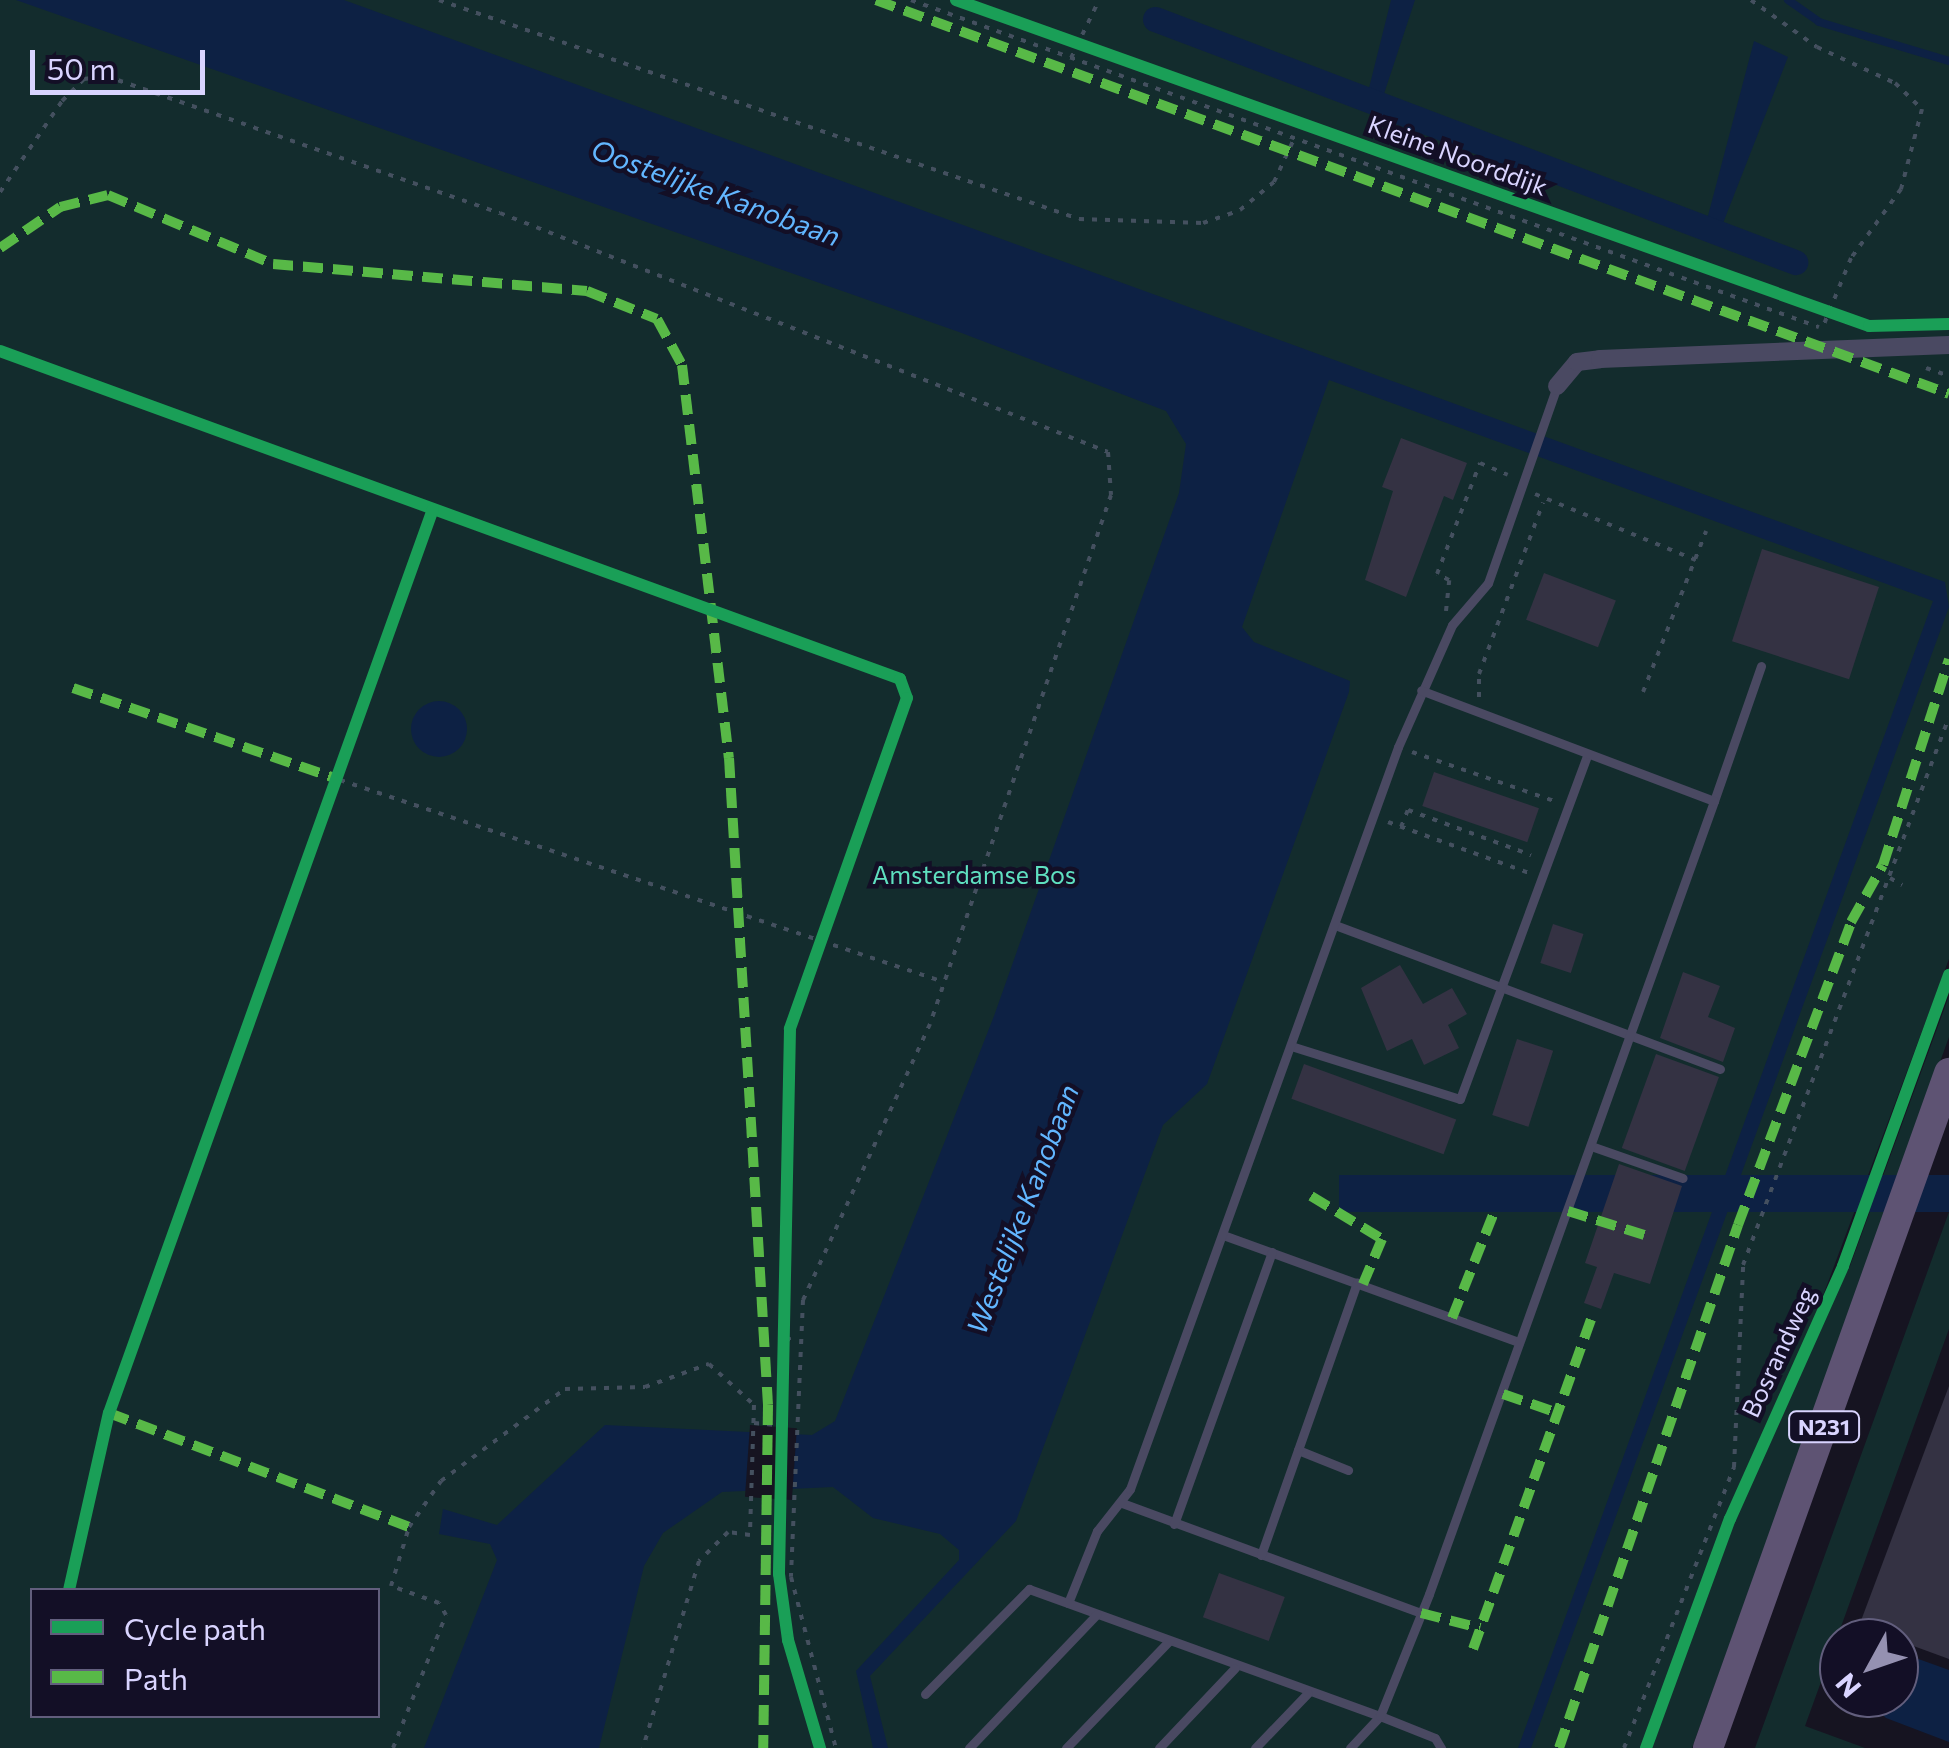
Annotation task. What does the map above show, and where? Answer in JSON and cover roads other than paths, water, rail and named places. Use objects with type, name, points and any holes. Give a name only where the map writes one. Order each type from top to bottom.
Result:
[{"type":"main road","name":"N231","points":[[1708,1748],[1949,1073]]},
{"type":"street","points":[[1557,386],[1577,362],[1600,359],[1949,345]]},
{"type":"lane","points":[[1068,1603],[1097,1530],[1122,1504],[1398,747],[1452,625],[1488,582],[1557,386]]},
{"type":"lane","points":[[1350,1748],[1380,1716],[1421,1613],[1632,1036],[1761,666]]},
{"type":"lane","points":[[1422,690],[1484,718],[1714,802]]},
{"type":"lane","points":[[1291,1046],[1460,1099],[1587,756]]},
{"type":"lane","points":[[1334,925],[1503,985],[1720,1070]]},
{"type":"lane","points":[[1591,1146],[1683,1178]]},
{"type":"lane","points":[[1223,1235],[1519,1342]]},
{"type":"lane","points":[[1174,1524],[1272,1252]]},
{"type":"lane","points":[[1261,1555],[1358,1282]]},
{"type":"lane","points":[[1298,1450],[1348,1470]]},
{"type":"lane","points":[[1122,1504],[1421,1613]]},
{"type":"lane","points":[[925,1694],[1030,1589],[1235,1668],[1380,1716],[1434,1738],[1441,1748]]},
{"type":"lane","points":[[969,1748],[1097,1614]]},
{"type":"lane","points":[[1066,1748],[1168,1641]]},
{"type":"lane","points":[[1159,1748],[1235,1668]]},
{"type":"lane","points":[[1255,1748],[1308,1693]]},
{"type":"water","points":[[16,0],[344,0],[1945,582],[1949,607],[1531,1748],[1518,1748],[1933,601],[1329,380],[1242,627],[1254,642],[1350,681],[1349,692],[1207,1084],[1163,1125],[1016,1521],[870,1676],[888,1748],[873,1748],[856,1671],[959,1560],[959,1550],[940,1534],[873,1518],[833,1487],[722,1492],[663,1533],[644,1566],[599,1748],[424,1748],[497,1560],[490,1544],[439,1534],[443,1509],[497,1525],[605,1425],[812,1435],[835,1421],[994,1016],[1179,493],[1186,444],[1166,411],[959,332]]},
{"type":"water","points":[[1391,0],[1415,0],[1378,112],[1364,108]]},
{"type":"water","points":[[1754,41],[1788,57],[1718,236],[1704,231]]},
{"type":"water","points":[[439,701],[459,709],[467,729],[459,749],[439,757],[419,749],[411,729],[419,709]]},
{"type":"water","points":[[1339,1175],[1949,1175],[1949,1212],[1339,1212]]},
{"type":"water","points":[[1919,1659],[1949,1670],[1949,1742],[1886,1718],[1919,1718]]},
{"type":"waterway","points":[[1788,0],[1819,22],[1949,61]]},
{"type":"waterway","points":[[1155,19],[1795,262]]},
{"type":"water label","name":"Oostelijke Kanobaan","points":[[716,192]]},
{"type":"water label","name":"Westelijke Kanobaan","points":[[1022,1209]]},
{"type":"park label","name":"Amsterdamse Bos","points":[[974,874]]}]
